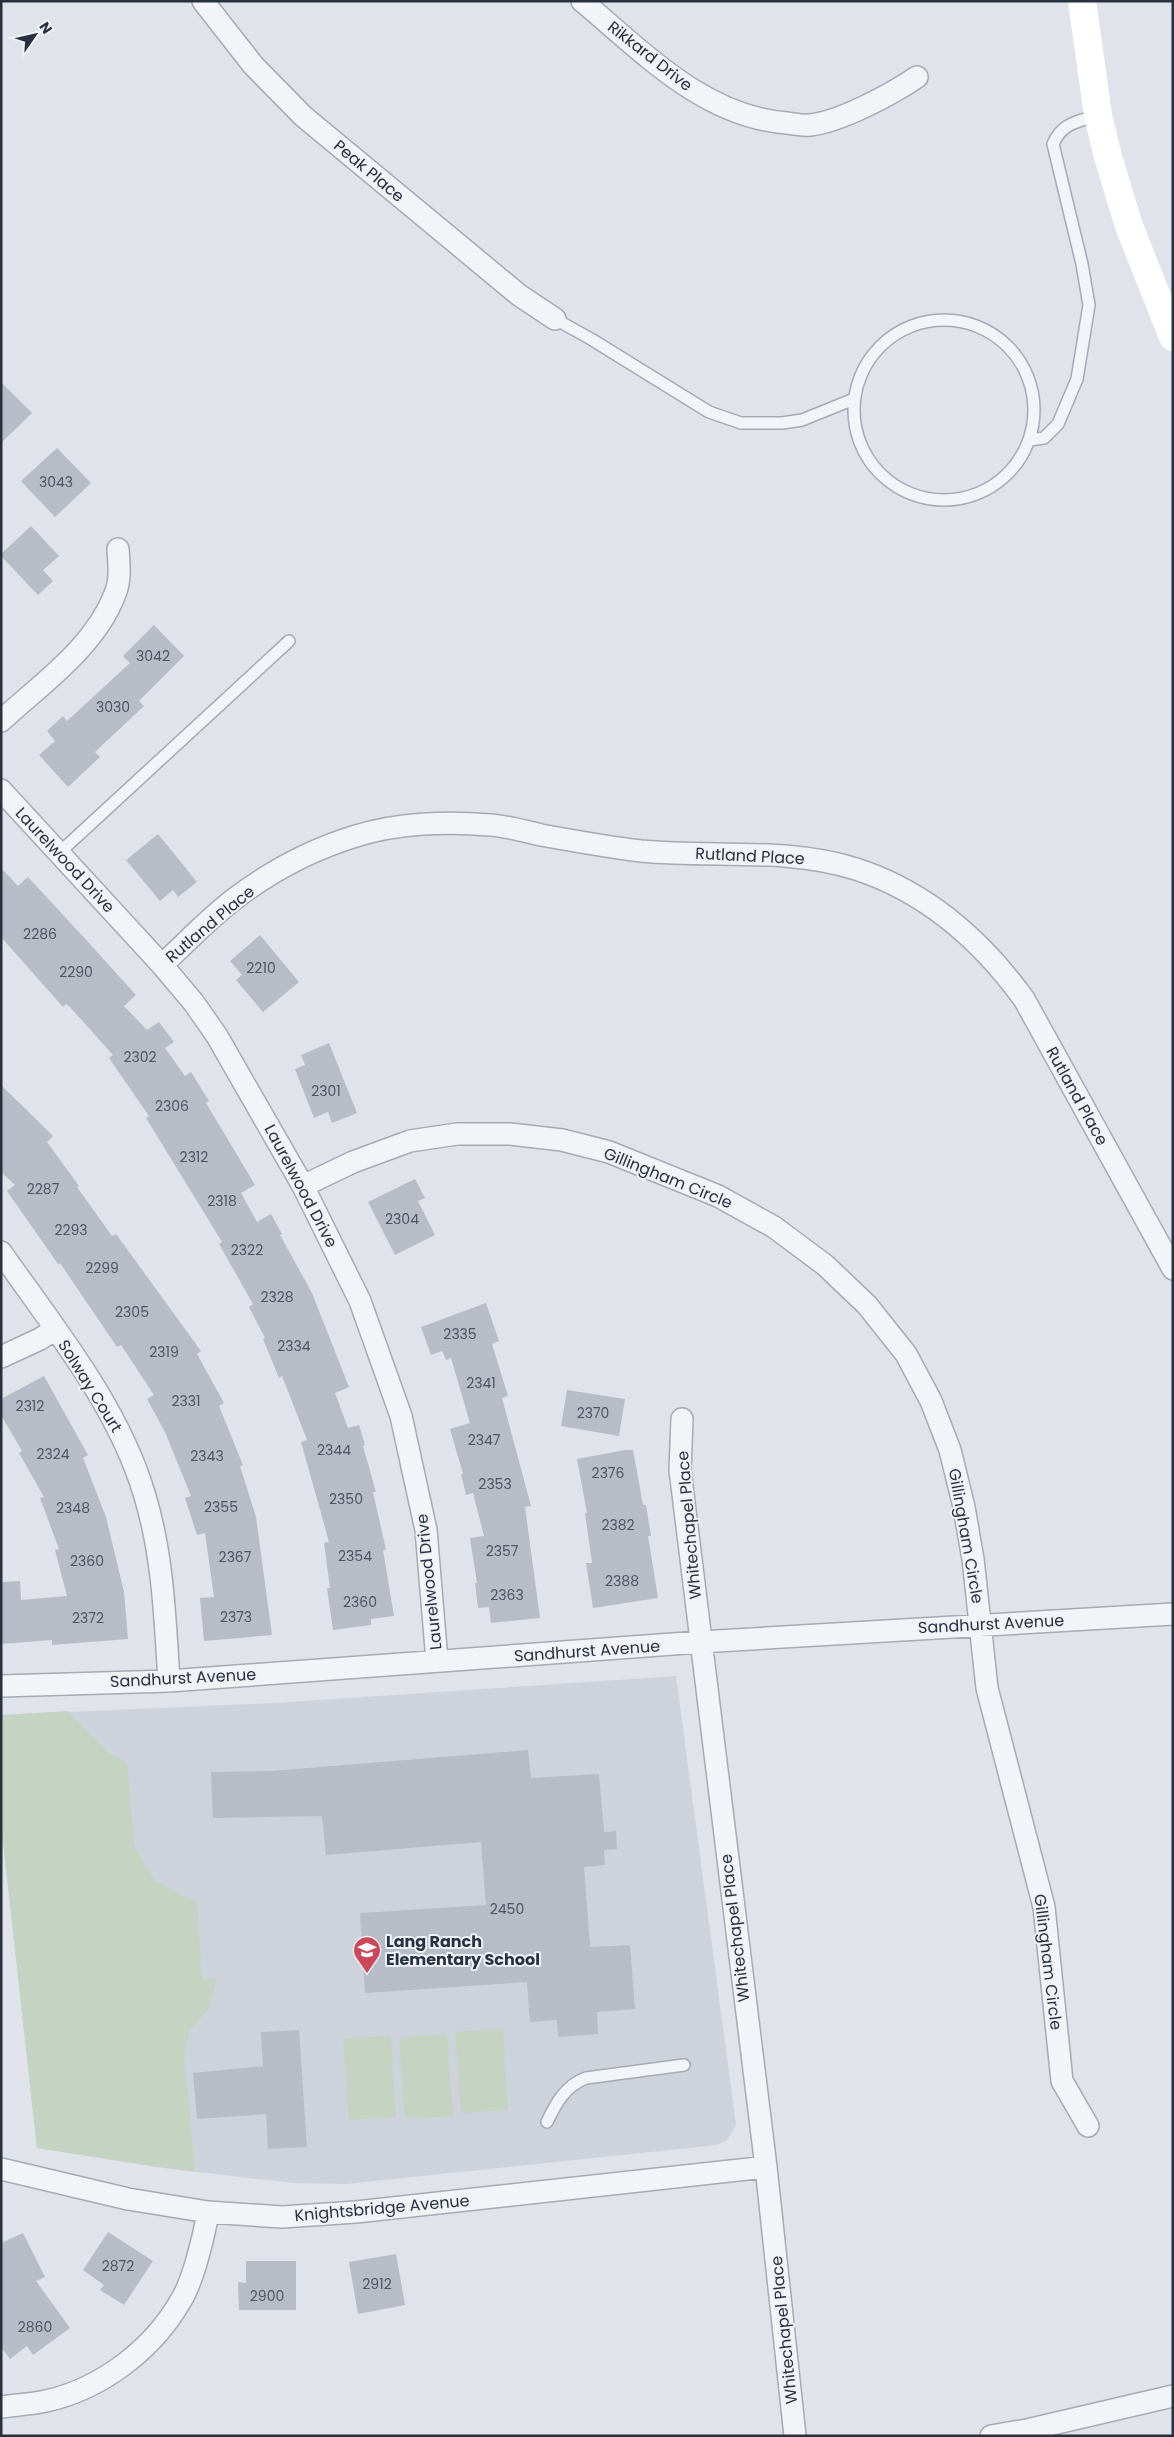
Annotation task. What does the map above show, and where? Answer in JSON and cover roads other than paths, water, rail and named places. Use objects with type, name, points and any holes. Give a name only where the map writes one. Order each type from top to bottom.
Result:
[{"type":"street","name":"Rikkard Drive","points":[[582,1],[671,77],[719,106],[768,121],[810,125],[838,118],[904,86],[917,77]]},
{"type":"street","points":[[1082,1],[1098,115],[1108,157],[1129,226],[1173,337]]},
{"type":"street","name":"Peak Place","points":[[211,4],[253,65],[303,116],[519,295],[555,319]]},
{"type":"street","points":[[1,721],[75,654],[100,625],[116,594],[120,570],[118,549]]},
{"type":"street","name":"Laurelwood Drive","points":[[1,790],[162,965],[194,1003],[217,1036],[303,1186],[360,1302],[401,1416],[426,1530],[437,1662]]},
{"type":"street","name":"Rutland Place","points":[[162,965],[236,898],[290,862],[357,835],[424,823],[491,825],[580,842],[643,851],[798,856],[857,869],[915,895],[948,917],[977,942],[1003,970],[1024,999],[1173,1269]]},
{"type":"street","name":"Gillingham Circle","points":[[303,1186],[353,1162],[410,1141],[457,1134],[510,1134],[562,1140],[609,1152],[718,1196],[774,1227],[826,1265],[867,1305],[906,1354],[931,1401],[950,1450],[964,1507],[981,1624],[987,1688],[1044,1907],[1062,2081],[1088,2126]]},
{"type":"street","name":"Solway Court","points":[[1,1252],[55,1328],[111,1414],[129,1452],[144,1494],[162,1572],[169,1681]]},
{"type":"street","points":[[1,1357],[40,1339],[55,1328]]},
{"type":"street","name":"Whitechapel Place","points":[[682,1419],[680,1470],[766,2167],[795,2436]]},
{"type":"street","name":"Sandhurst Avenue","points":[[1,1686],[169,1681],[700,1642],[1173,1614]]},
{"type":"street","name":"Knightsbridge Avenue","points":[[1,2169],[128,2199],[208,2212],[282,2217],[356,2212],[766,2167]]},
{"type":"street","points":[[1,2407],[47,2401],[88,2387],[125,2364],[157,2335],[182,2301],[203,2239],[208,2212]]},
{"type":"street","points":[[991,2436],[1027,2430],[1173,2396]]},
{"type":"lane","points":[[1029,440],[1044,438],[1058,424],[1078,379],[1089,305],[1082,264],[1053,144],[1058,132],[1070,124],[1098,115]]},
{"type":"lane","points":[[555,319],[710,412],[741,423],[802,420],[854,399]]},
{"type":"lane","points":[[954,319],[982,327],[1006,343],[1024,366],[1034,396],[1034,426],[1029,440],[1023,456],[1004,480],[977,495],[947,501],[916,497],[889,482],[868,460],[856,431],[854,399],[860,374],[876,350],[898,331],[925,321],[954,319]]},
{"type":"lane","points":[[59,853],[289,641]]},
{"type":"lane","points":[[546,2122],[555,2105],[572,2084],[586,2078],[684,2065]]},
{"type":"place","name":"Lang Ranch Elementary School","points":[[367,1974]]}]
